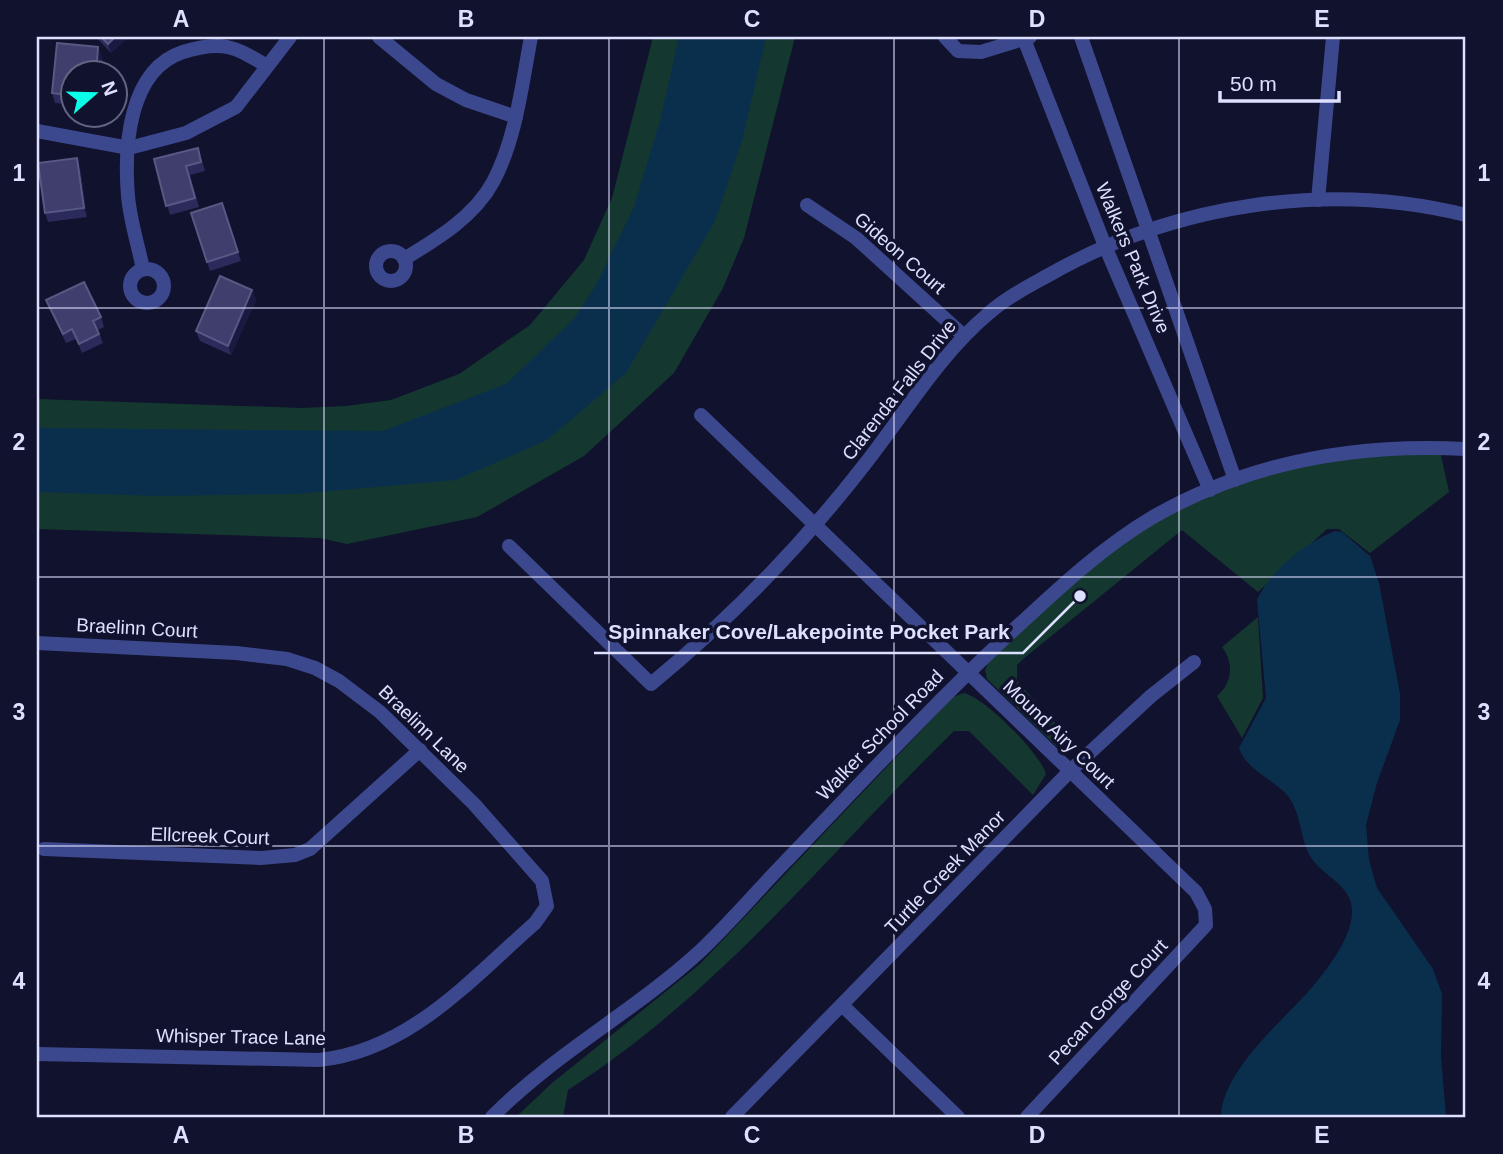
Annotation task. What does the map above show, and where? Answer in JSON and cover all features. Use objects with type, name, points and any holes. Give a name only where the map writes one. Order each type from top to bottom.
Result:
[{"type":"street","points":[[37,131],[129,148],[186,133],[236,107],[290,37]]},
{"type":"street","points":[[379,37],[436,84],[466,100],[516,117]]},
{"type":"street","points":[[404,259],[439,238],[470,212],[492,182],[516,117],[531,37]]},
{"type":"street","points":[[945,37],[958,51],[981,52],[1027,38]]},
{"type":"street","name":"Walkers Park Drive","points":[[1081,37],[1235,480]]},
{"type":"street","points":[[1318,200],[1333,37]]},
{"type":"street","name":"Walkers Park Drive","points":[[1027,38],[1105,246],[1210,490]]},
{"type":"street","points":[[143,269],[128,196],[129,148],[134,105],[150,76],[177,54],[211,43],[238,48],[267,66]]},
{"type":"street","name":"Clarenda Falls Drive","points":[[509,546],[651,684],[703,639],[815,527],[964,336],[1013,295],[1063,264],[1148,231],[1231,209],[1318,200],[1418,204],[1466,215]]},
{"type":"street","name":"Gideon Court","points":[[807,205],[865,246],[964,336]]},
{"type":"street","name":"Mound Airy Court","points":[[701,415],[1196,892],[1205,909]]},
{"type":"street","name":"Walker School Road","points":[[492,1117],[552,1063],[697,953],[968,672],[1068,579],[1111,545],[1153,517],[1210,490],[1235,480],[1338,452],[1382,447],[1466,449]]},
{"type":"street","name":"Braelinn Court","points":[[37,643],[236,653]]},
{"type":"street","name":"Braelinn Lane","points":[[236,653],[287,659],[339,681],[371,704],[530,865],[542,881],[545,894]]},
{"type":"street","name":"Turtle Creek Manor","points":[[732,1117],[1070,771],[1151,696],[1194,662]]},
{"type":"street","name":"Ellcreek Court","points":[[44,849],[261,858],[295,855],[323,839],[420,751]]},
{"type":"street","name":"Whisper Trace Lane","points":[[37,1054],[319,1060],[357,1054],[393,1039],[426,1018],[535,923],[547,906],[545,894]]},
{"type":"street","name":"Pecan Gorge Court","points":[[1027,1117],[1206,925],[1205,909]]},
{"type":"street","points":[[843,1006],[958,1117]]},
{"type":"green space","points":[[653,37],[795,37],[744,238],[723,288],[674,373],[584,456],[477,517],[347,544],[320,538],[37,529],[37,399],[302,408],[391,400],[459,374],[530,325],[584,260],[612,198]]},
{"type":"green space","points":[[1440,451],[1449,492],[1370,553],[1339,529],[1327,529],[1258,592],[1182,530],[1017,665],[1017,681],[1076,746],[1069,749],[1056,746],[987,679],[985,670],[989,661],[1073,581],[1128,538],[1180,508],[1266,474],[1325,459],[1376,452]]},
{"type":"green space","points":[[1258,617],[1263,698],[1242,738],[1217,696],[1226,685],[1230,672],[1229,659],[1222,647]]},
{"type":"green space","points":[[964,693],[998,715],[1034,753],[1046,774],[1033,795],[969,731],[954,731],[723,967],[674,1011],[568,1090],[563,1117],[516,1117],[552,1083],[700,964],[953,697]]},
{"type":"water","points":[[679,37],[766,37],[742,141],[715,221],[626,373],[547,440],[456,480],[296,494],[158,496],[37,492],[37,428],[383,431],[506,384],[574,319],[596,285],[634,207],[661,117]]},
{"type":"water","points":[[1335,531],[1342,532],[1370,556],[1379,583],[1400,694],[1400,720],[1377,783],[1366,825],[1369,860],[1377,888],[1433,969],[1442,994],[1441,1057],[1446,1117],[1221,1117],[1224,1100],[1241,1066],[1324,972],[1341,946],[1351,919],[1352,906],[1347,894],[1310,856],[1296,810],[1288,796],[1254,768],[1239,748],[1266,698],[1257,600],[1270,579],[1290,559],[1312,542]]},
{"type":"building","points":[[101,37],[115,37],[108,44]]},
{"type":"building","points":[[57,43],[98,47],[97,60],[60,60],[60,94],[52,93]]},
{"type":"building","points":[[198,148],[201,162],[186,166],[195,198],[166,206],[154,159]]},
{"type":"building","points":[[77,158],[84,208],[45,213],[38,163]]},
{"type":"building","points":[[222,203],[238,252],[207,262],[191,213]]},
{"type":"building","points":[[220,276],[252,290],[228,346],[196,331]]},
{"type":"building","points":[[84,282],[101,317],[93,321],[99,334],[79,344],[72,329],[63,334],[46,300]]},
{"type":"place","name":"Spinnaker Cove/Lakepointe Pocket Park","points":[[1080,596]]}]
